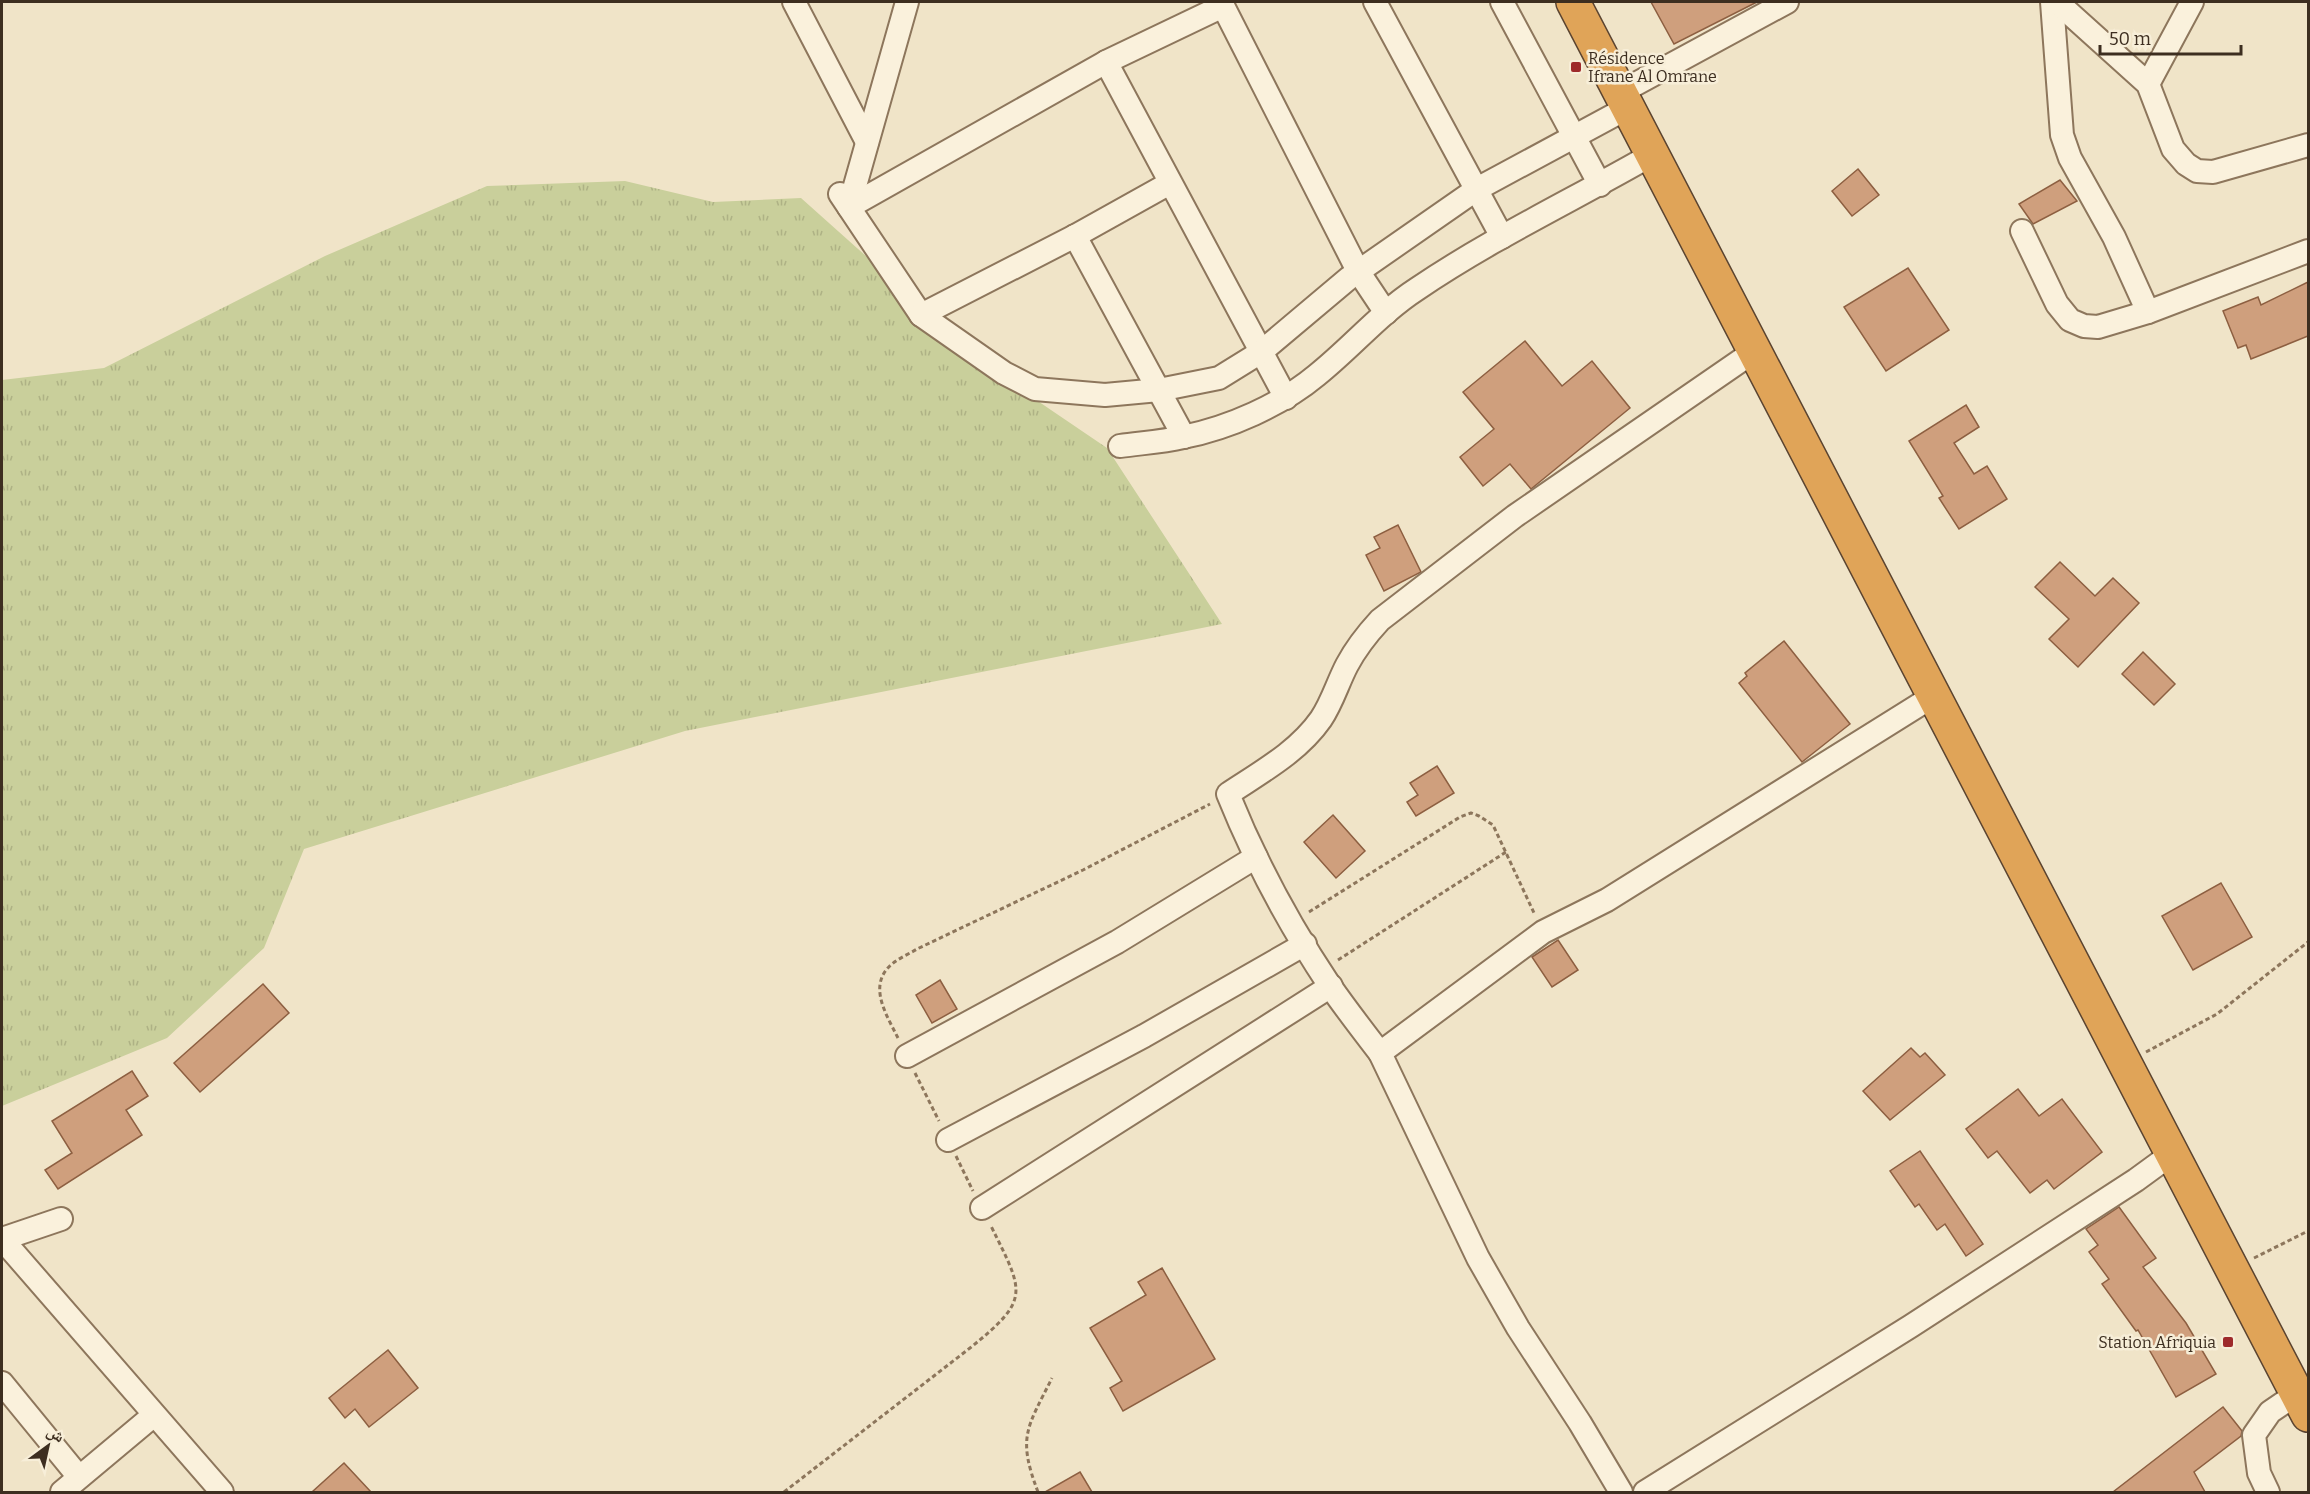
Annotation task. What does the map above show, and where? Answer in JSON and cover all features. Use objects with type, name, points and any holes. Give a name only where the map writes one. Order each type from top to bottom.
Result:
[{"type":"highway","points":[[1573,2],[2303,1404]]},
{"type":"street","points":[[794,2],[867,142]]},
{"type":"street","points":[[845,201],[867,142],[907,2]]},
{"type":"street","points":[[1375,2],[1502,237]]},
{"type":"street","points":[[1502,2],[1599,185]]},
{"type":"street","points":[[845,201],[921,315],[1004,373],[1035,389],[1105,395],[1159,390],[1219,378],[1261,352],[1358,272],[1477,189],[1574,137],[1625,100],[1787,2]]},
{"type":"street","points":[[2052,2],[2062,135],[2070,158],[2114,237],[2148,312]]},
{"type":"street","points":[[2057,2],[2148,84],[2173,149],[2186,164],[2198,171],[2213,172],[2308,145]]},
{"type":"street","points":[[2148,84],[2192,2]]},
{"type":"street","points":[[845,201],[1106,62],[1222,4],[1358,272],[1386,313]]},
{"type":"street","points":[[1106,62],[1286,398]]},
{"type":"street","points":[[1120,446],[1184,437],[1239,420],[1286,398],[1319,374],[1416,289],[1502,237],[1653,154]]},
{"type":"street","points":[[921,315],[1075,236],[1170,183]]},
{"type":"street","points":[[2022,231],[2057,304],[2070,320],[2084,326],[2098,327],[2148,312],[2308,251]]},
{"type":"street","points":[[1075,236],[1184,437]]},
{"type":"street","points":[[1621,1492],[1580,1423],[1518,1328],[1478,1258],[1380,1053],[1326,979],[1292,922],[1256,857],[1228,794],[1298,747],[1310,734],[1323,717],[1348,663],[1368,633],[1380,620],[1515,516],[1756,350]]},
{"type":"street","points":[[1380,1053],[1543,932],[1607,900],[1935,695]]},
{"type":"street","points":[[907,1056],[1117,942],[1256,857]]},
{"type":"street","points":[[948,1140],[1144,1035],[1305,944]]},
{"type":"street","points":[[982,1208],[1326,979]]},
{"type":"street","points":[[1646,1492],[1911,1326],[2136,1180],[2173,1153]]},
{"type":"street","points":[[62,1219],[2,1239],[154,1414],[212,1489]]},
{"type":"street","points":[[2,1383],[80,1477]]},
{"type":"street","points":[[2268,1492],[2259,1473],[2254,1435],[2270,1412],[2303,1404]]},
{"type":"street","points":[[62,1492],[154,1414]]},
{"type":"path","points":[[1292,922],[1460,817],[1471,813],[1493,825],[1543,932]]},
{"type":"path","points":[[1326,979],[1506,852]]},
{"type":"path","points":[[2126,1062],[2217,1014],[2308,942]]},
{"type":"path","points":[[2234,1268],[2308,1231]]},
{"type":"path","points":[[1038,1492],[1028,1466],[1025,1446],[1028,1427],[1052,1378]]},
{"type":"green space","points":[[625,181],[713,202],[801,198],[998,374],[1107,448],[1222,624],[685,731],[304,849],[264,948],[167,1038],[2,1106],[2,380],[104,368],[325,256],[487,186]]},
{"type":"building","points":[[1651,2],[1757,2],[1674,44]]},
{"type":"building","points":[[1858,169],[1879,195],[1852,216],[1832,191]]},
{"type":"building","points":[[2060,180],[2077,201],[2033,224],[2019,204]]},
{"type":"building","points":[[1908,268],[1949,330],[1886,371],[1844,307]]},
{"type":"building","points":[[2308,282],[2308,336],[2251,359],[2246,345],[2238,348],[2223,311],[2258,297],[2261,305]]},
{"type":"building","points":[[1525,341],[1562,386],[1592,361],[1630,408],[1531,489],[1510,464],[1483,486],[1460,457],[1494,429],[1463,392]]},
{"type":"building","points":[[1966,405],[1979,427],[1954,443],[1974,474],[1987,466],[2007,499],[1959,529],[1939,498],[1943,496],[1909,441]]},
{"type":"building","points":[[1398,525],[1421,572],[1384,591],[1366,555],[1380,548],[1374,537]]},
{"type":"building","points":[[2060,562],[2095,596],[2113,578],[2139,603],[2078,667],[2049,639],[2069,619],[2035,587]]},
{"type":"building","points":[[1784,641],[1850,724],[1802,762],[1739,683],[1747,676],[1745,673]]},
{"type":"building","points":[[2143,652],[2175,684],[2154,705],[2122,674]]},
{"type":"building","points":[[1437,766],[1454,793],[1416,816],[1407,802],[1418,795],[1410,783]]},
{"type":"building","points":[[1333,815],[1365,851],[1336,878],[1304,842]]},
{"type":"building","points":[[2221,883],[2252,937],[2193,970],[2162,916]]},
{"type":"building","points":[[1558,940],[1578,970],[1552,987],[1532,957]]},
{"type":"building","points":[[940,980],[957,1009],[932,1023],[916,995]]},
{"type":"building","points":[[263,984],[289,1013],[200,1092],[174,1063]]},
{"type":"building","points":[[1911,1048],[1920,1057],[1925,1053],[1945,1075],[1890,1120],[1863,1091]]},
{"type":"building","points":[[132,1071],[148,1096],[126,1110],[142,1135],[58,1189],[45,1170],[72,1153],[52,1121]]},
{"type":"building","points":[[2018,1089],[2039,1116],[2062,1099],[2102,1152],[2054,1189],[2047,1180],[2030,1193],[1997,1151],[1988,1158],[1966,1129]]},
{"type":"building","points":[[1920,1151],[1983,1244],[1966,1256],[1945,1224],[1937,1230],[1919,1204],[1915,1207],[1890,1171]]},
{"type":"building","points":[[2119,1207],[2156,1258],[2143,1267],[2186,1323],[2216,1374],[2176,1397],[2138,1330],[2136,1331],[2102,1284],[2109,1279],[2089,1252],[2098,1245],[2086,1229]]},
{"type":"building","points":[[1162,1268],[1215,1359],[1123,1411],[1110,1388],[1122,1381],[1090,1328],[1146,1295],[1138,1282]]},
{"type":"building","points":[[388,1350],[418,1388],[369,1427],[355,1409],[345,1418],[329,1398]]},
{"type":"building","points":[[2223,1407],[2242,1431],[2241,1436],[2194,1472],[2205,1492],[2113,1492]]},
{"type":"building","points":[[344,1463],[371,1492],[312,1492]]},
{"type":"building","points":[[1080,1472],[1092,1492],[1045,1492]]},
{"type":"place","name":"Résidence Ifrane Al Omrane","points":[[1576,67]]},
{"type":"place","name":"Station Afriquia","points":[[2228,1342]]}]
